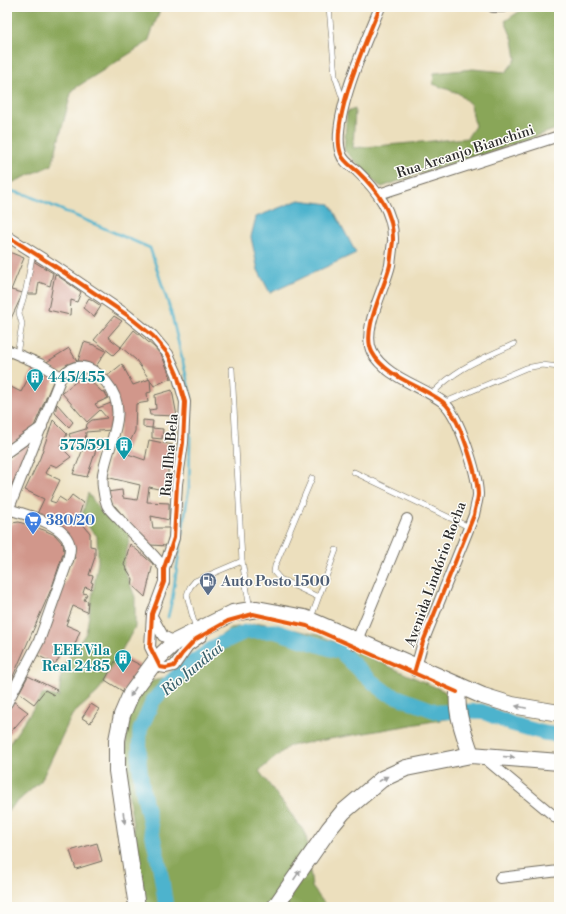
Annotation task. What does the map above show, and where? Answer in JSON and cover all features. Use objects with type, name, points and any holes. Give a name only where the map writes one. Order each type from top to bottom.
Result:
[{"type":"main road","points":[[137,907],[117,771],[117,740],[122,716],[131,694],[153,654],[169,639],[196,634],[233,613],[249,613],[257,609],[309,623],[416,670],[458,692],[512,705],[559,713]]},
{"type":"main road","points":[[458,692],[463,733],[476,755]]},
{"type":"main road","points":[[275,907],[328,829],[363,793],[382,779],[406,768],[476,755],[559,762]]},
{"type":"street","name":"Avenida Lindório Rocha","points":[[380,7],[344,101],[339,141],[340,154],[346,162],[379,194],[384,202],[392,229],[393,241],[390,265],[372,321],[370,332],[372,351],[385,366],[406,382],[431,395],[443,403],[451,411],[474,467],[478,495],[474,515],[423,642],[416,670]]},
{"type":"street","points":[[493,7],[503,7]]},
{"type":"street","name":"Rua Arcanjo Bianchini","points":[[379,194],[559,136]]},
{"type":"street","name":"Rua Ilha Bela","points":[[8,238],[33,252],[127,315],[153,336],[171,360],[185,402],[183,443],[177,484],[174,538],[164,568],[164,582],[152,614],[153,654]]},
{"type":"street","points":[[7,350],[40,364],[61,377]]},
{"type":"street","points":[[7,703],[39,641],[68,560],[70,546],[63,533],[42,520],[8,511],[61,377],[73,367],[81,366],[93,370],[102,377],[114,392],[118,408],[118,424],[103,470],[104,495],[108,507],[131,533],[156,556],[164,568]]},
{"type":"street","points":[[7,452],[42,427]]},
{"type":"street","points":[[355,644],[407,519]]},
{"type":"street","points":[[152,614],[169,639]]},
{"type":"street","points":[[153,654],[160,667],[166,668],[174,666],[196,634]]},
{"type":"street","points":[[476,755],[559,820]]},
{"type":"street","points":[[500,878],[559,871]]},
{"type":"lane","points":[[329,7],[335,76],[344,101]]},
{"type":"lane","points":[[17,354],[22,324],[19,313],[26,289],[33,252]]},
{"type":"lane","points":[[431,395],[445,380],[461,368],[514,344]]},
{"type":"lane","points":[[443,403],[526,368],[542,365],[559,367]]},
{"type":"lane","points":[[232,369],[242,561],[249,613]]},
{"type":"lane","points":[[354,472],[469,527]]},
{"type":"lane","points":[[312,478],[275,566],[274,572],[280,579],[318,597]]},
{"type":"lane","points":[[309,623],[336,550]]},
{"type":"lane","points":[[196,634],[187,595],[190,587],[196,581],[242,561]]},
{"type":"green space","points":[[7,7],[161,7],[148,42],[72,90],[52,165],[7,185]]},
{"type":"green space","points":[[526,7],[559,7],[559,128],[473,158],[435,168],[382,187],[377,184],[344,150],[347,112],[355,109],[353,148],[467,138],[475,126],[471,105],[458,93],[433,84],[434,73],[473,69],[506,72],[516,59],[513,40],[505,21]]},
{"type":"green space","points":[[88,493],[100,510],[131,533],[123,566],[135,597],[135,627],[98,692],[72,715],[41,781],[7,811],[7,747],[43,694],[59,697],[62,667],[86,633],[98,562],[97,536],[81,519]]},
{"type":"green space","points":[[261,623],[319,635],[444,691],[450,698],[452,718],[289,746],[259,771],[306,834],[312,887],[327,907],[145,907],[126,777],[126,719],[148,682],[165,678],[231,628]]},
{"type":"water","points":[[299,200],[330,204],[356,253],[270,293],[258,270],[251,237],[256,217]]},
{"type":"building","points":[[7,251],[24,258],[11,290],[23,293],[7,327]]},
{"type":"building","points":[[33,261],[53,273],[50,286],[39,282],[37,294],[27,294]]},
{"type":"building","points":[[55,274],[81,292],[77,302],[71,300],[70,315],[48,310]]},
{"type":"building","points":[[89,298],[101,306],[94,317],[83,308]]},
{"type":"building","points":[[114,316],[122,321],[108,337],[121,347],[113,355],[94,340]]},
{"type":"building","points":[[134,330],[162,356],[171,378],[154,386],[136,360],[121,347]]},
{"type":"building","points":[[84,342],[106,351],[95,368],[78,361]]},
{"type":"building","points":[[69,348],[78,363],[58,373],[45,363]]},
{"type":"building","points":[[122,364],[133,385],[150,379],[151,392],[147,393],[148,402],[136,404],[135,431],[125,453],[145,460],[149,440],[173,445],[168,464],[168,491],[149,487],[147,502],[169,503],[169,520],[151,516],[153,528],[170,528],[167,546],[151,545],[140,536],[115,506],[112,507],[107,492],[122,490],[123,498],[137,500],[140,485],[106,477],[108,462],[118,440],[121,418],[106,377]]},
{"type":"building","points":[[35,366],[54,379],[32,431],[10,445],[7,443],[7,389],[9,386],[21,392]]},
{"type":"building","points":[[84,375],[102,392],[104,391],[108,398],[95,404],[98,408],[111,403],[113,417],[112,430],[86,432],[85,444],[74,448],[69,434],[86,429],[87,424],[92,420],[107,418],[100,410],[87,422],[62,393]]},
{"type":"building","points":[[172,390],[177,416],[150,415],[149,410],[156,409],[155,395]]},
{"type":"building","points":[[57,404],[73,422],[69,427],[55,413]]},
{"type":"building","points":[[53,420],[67,434],[61,447],[71,457],[57,467],[50,464],[45,473],[60,480],[50,501],[56,503],[59,497],[67,502],[72,495],[83,503],[78,518],[90,533],[90,546],[95,547],[95,557],[89,575],[93,576],[91,582],[93,583],[91,589],[85,587],[83,593],[87,594],[84,600],[88,601],[87,612],[73,606],[66,625],[80,631],[73,649],[67,647],[55,664],[37,655],[75,557],[73,556],[75,550],[36,516],[44,499],[25,490],[40,458]]},
{"type":"building","points":[[143,420],[153,421],[152,428],[143,427]]},
{"type":"building","points":[[152,428],[163,429],[162,439],[152,438]]},
{"type":"building","points":[[28,443],[29,444],[23,461],[7,495],[7,457]]},
{"type":"building","points":[[85,444],[97,447],[87,477],[73,474]]},
{"type":"building","points":[[19,522],[55,535],[63,544],[64,551],[52,587],[7,690],[7,535],[11,523]]},
{"type":"building","points":[[130,544],[153,564],[145,597],[132,585],[133,579],[124,565]]},
{"type":"building","name":"EEE Vila Real 2485","points":[[119,654],[142,666],[124,692],[105,680]]},
{"type":"building","points":[[28,676],[57,690],[54,695],[45,690],[34,704],[19,693]]},
{"type":"building","points":[[13,701],[28,712],[9,734],[7,733],[7,712]]},
{"type":"building","points":[[91,704],[99,709],[90,723],[82,718]]},
{"type":"building","points":[[97,843],[102,861],[76,869],[70,851]]},
{"type":"waterway","points":[[7,190],[27,195],[150,248],[171,312],[191,396],[189,488],[172,600],[168,617]]},
{"type":"waterway","name":"Rio Jundiaí","points":[[166,907],[160,868],[143,792],[139,763],[140,730],[153,701],[169,683],[189,665],[219,644],[245,632],[274,631],[341,652],[370,680],[387,693],[438,712],[481,711],[512,724],[544,733],[559,735]]},
{"type":"waterway","name":"Rio Jundiaí","points":[[153,701],[154,690]]},
{"type":"cycle path","points":[[380,7],[351,80],[340,122],[339,140],[341,154],[344,159],[364,178],[383,202],[391,220],[393,230],[390,265],[375,309],[369,332],[369,343],[372,352],[378,361],[386,368],[395,375],[434,396],[443,402],[449,409],[461,431],[471,459],[478,494],[474,515],[423,642],[414,673]]},
{"type":"cycle path","points":[[7,236],[127,315],[153,336],[168,354],[177,374],[185,402],[183,443],[177,484],[174,538],[164,568],[164,582],[152,614],[150,647],[160,667],[166,668],[174,666],[182,654],[196,639],[228,621],[253,614],[307,626],[457,692]]},
{"type":"place","name":"445/455","points":[[35,392]]},
{"type":"place","name":"575/591","points":[[124,460]]},
{"type":"place","name":"380/20","points":[[33,535]]},
{"type":"place","name":"Auto Posto 1500","points":[[208,596]]},
{"type":"place","name":"EEE Vila Real 2485","points":[[123,673]]}]
